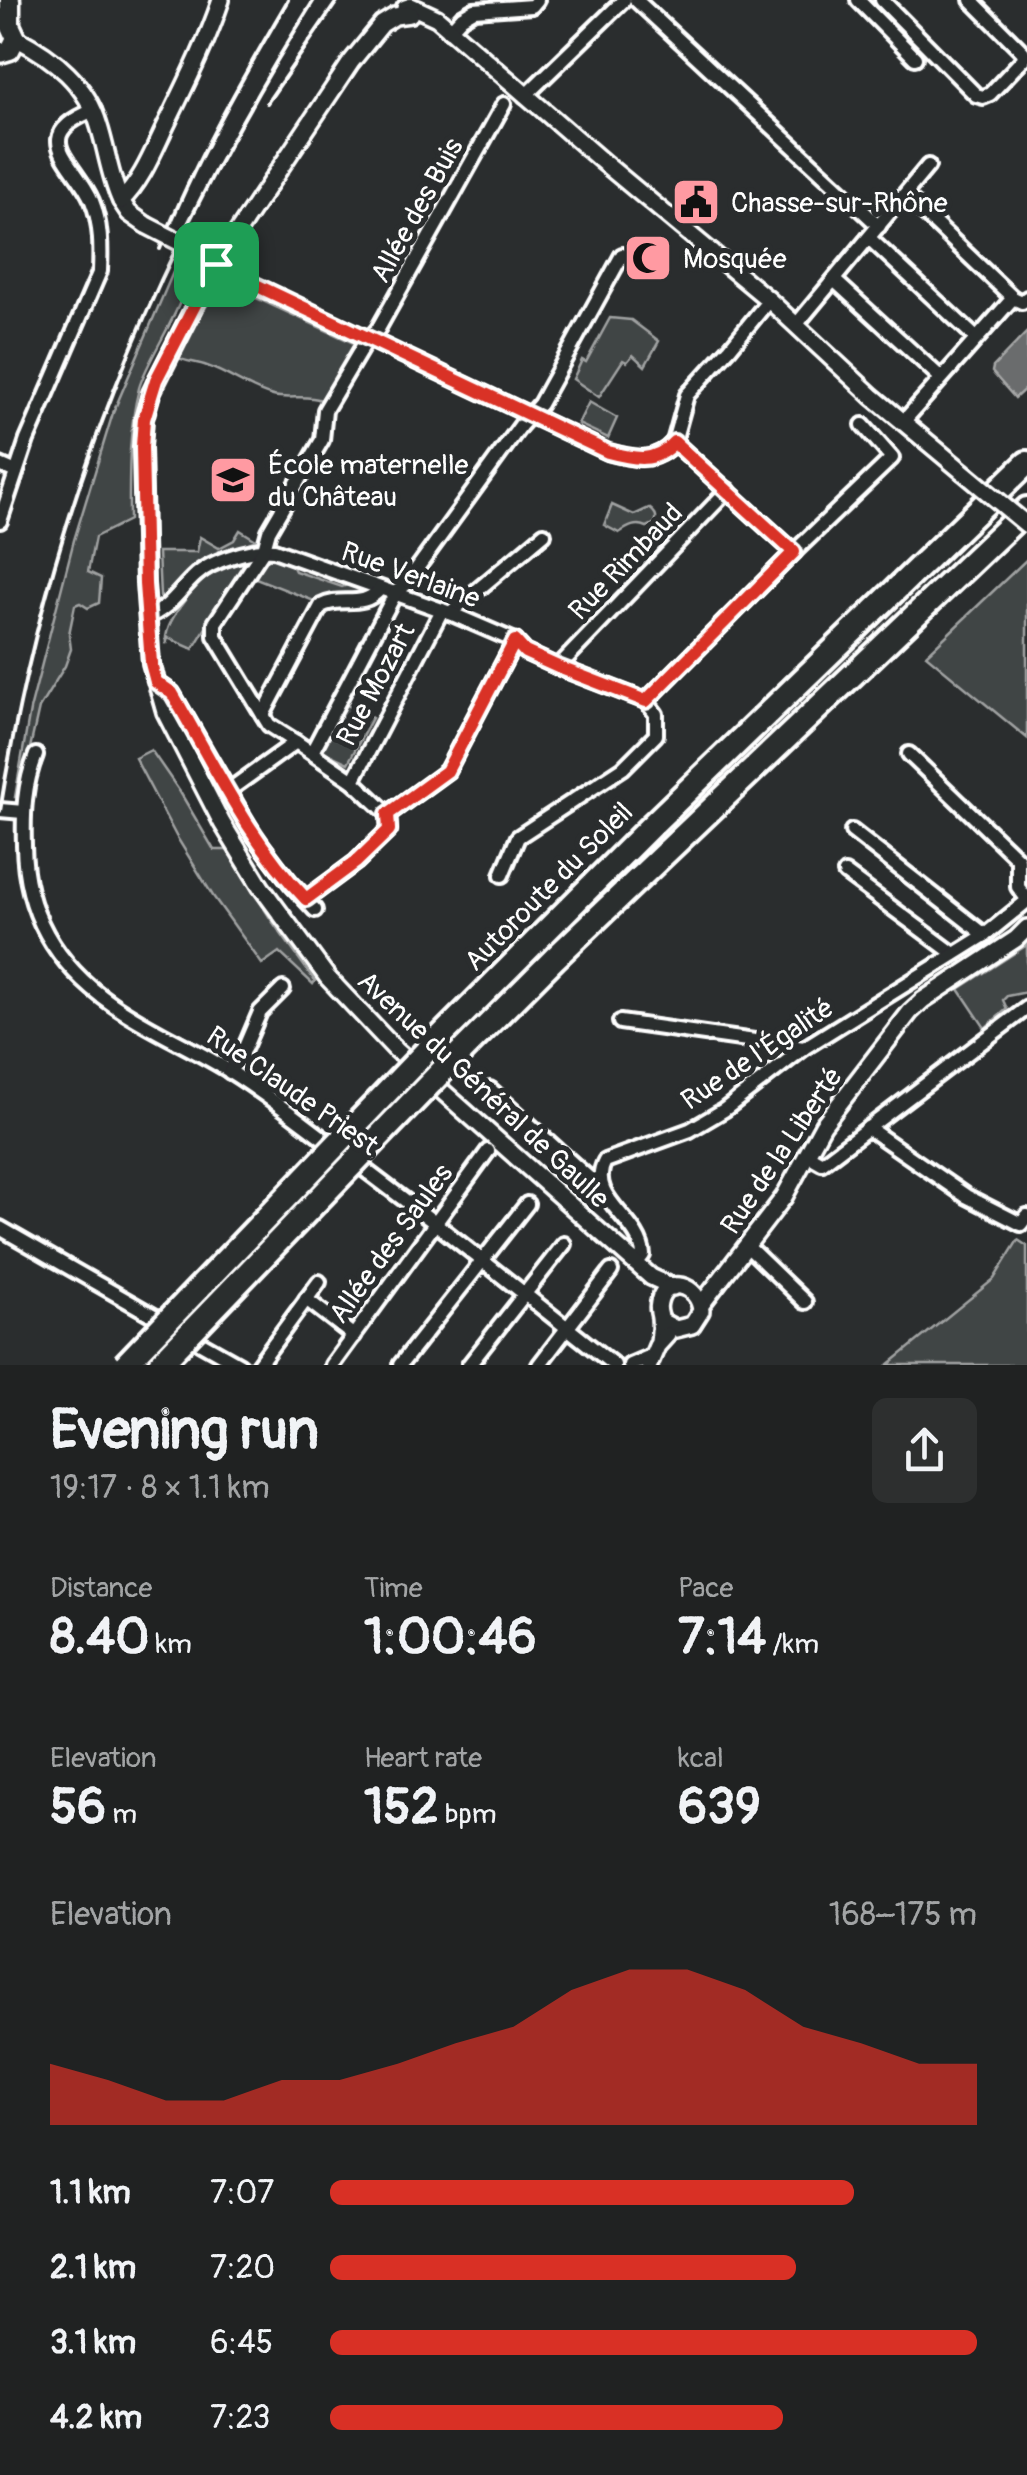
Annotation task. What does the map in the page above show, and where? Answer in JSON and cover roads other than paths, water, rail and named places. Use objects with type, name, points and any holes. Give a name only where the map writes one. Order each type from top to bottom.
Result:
[{"type":"highway","name":"Autoroute du Soleil","points":[[124,1365],[434,1043],[650,826],[1026,463]]},
{"type":"highway","name":"Autoroute du Soleil","points":[[159,1365],[555,958],[1027,509]]},
{"type":"main road","points":[[7,38],[10,0]]},
{"type":"street","points":[[120,201],[136,185],[151,156],[200,55],[221,0]]},
{"type":"street","points":[[449,31],[462,16],[474,10],[532,6],[537,0]]},
{"type":"street","points":[[525,96],[624,0]]},
{"type":"street","points":[[636,0],[874,232],[976,338]]},
{"type":"street","points":[[858,0],[915,58]]},
{"type":"street","points":[[882,0],[983,98],[1024,58],[1023,52],[971,0]]},
{"type":"street","points":[[350,62],[380,20],[398,10],[411,10],[449,31],[1027,524]]},
{"type":"street","points":[[350,62],[376,33],[411,10]]},
{"type":"street","points":[[7,38],[38,50],[81,87],[94,110],[120,201],[129,214],[224,270],[608,452],[646,460],[666,452],[674,442],[687,395],[769,300]]},
{"type":"street","name":"Avenue du Général de Gaulle","points":[[350,62],[216,264],[156,380],[144,419],[142,447],[147,618],[156,682],[165,712],[222,823],[261,887],[328,978],[396,1050],[651,1276],[673,1287]]},
{"type":"street","name":"Allée des Buis","points":[[263,715],[215,636],[215,623],[264,549],[269,531],[322,440],[325,410],[362,346],[378,329],[504,104]]},
{"type":"street","points":[[0,522],[59,362],[100,271],[100,236],[94,204],[64,159],[58,142],[61,130],[70,122],[94,110]]},
{"type":"street","points":[[796,325],[928,166]]},
{"type":"street","points":[[903,422],[976,338],[1020,298],[905,195]]},
{"type":"street","points":[[312,752],[396,592],[540,404],[622,255]]},
{"type":"street","points":[[834,280],[941,378]]},
{"type":"street","points":[[502,875],[518,838],[623,768],[656,735],[656,714],[646,701],[892,458],[863,425]]},
{"type":"street","points":[[674,442],[794,552]]},
{"type":"street","points":[[0,466],[16,472]]},
{"type":"street","name":"Rue Rimbaud","points":[[558,667],[728,490]]},
{"type":"street","points":[[446,612],[544,534]]},
{"type":"street","points":[[147,618],[175,600],[203,568],[264,549]]},
{"type":"street","name":"Rue Verlaine","points":[[264,549],[396,592],[515,641],[525,652],[558,667],[646,701]]},
{"type":"street","points":[[156,682],[172,693],[254,835],[311,905],[389,830],[388,814],[352,781],[269,724],[263,715],[321,606],[328,602],[357,602],[380,589]]},
{"type":"street","name":"Rue Mozart","points":[[352,781],[446,612]]},
{"type":"street","points":[[388,814],[447,771],[515,641]]},
{"type":"street","points":[[228,790],[296,742]]},
{"type":"street","points":[[909,754],[1018,859],[1018,887],[1027,900]]},
{"type":"street","name":"Rue Claude Priest","points":[[36,755],[23,812],[24,862],[34,908],[49,940],[68,966],[112,1004],[268,1096],[614,1365]]},
{"type":"street","points":[[0,810],[23,812]]},
{"type":"street","points":[[852,831],[985,935]]},
{"type":"street","points":[[845,873],[954,954]]},
{"type":"street","name":"Rue de l'Égalité","points":[[602,1190],[599,1172],[604,1161],[690,1130],[724,1110],[804,1048],[985,935],[1027,900]]},
{"type":"street","name":"Rue de la Liberté","points":[[698,1299],[715,1288],[784,1197],[823,1124],[910,1012],[1027,928]]},
{"type":"street","points":[[230,1072],[260,1012],[283,989]]},
{"type":"street","points":[[806,1154],[822,1164],[1027,1008]]},
{"type":"street","points":[[620,1022],[804,1048]]},
{"type":"street","points":[[490,1089],[602,1190],[642,1244],[643,1254],[637,1262]]},
{"type":"street","points":[[868,1128],[966,1196],[1021,1224],[1027,1216]]},
{"type":"street","name":"Allée des Saules","points":[[332,1365],[488,1151]]},
{"type":"street","points":[[400,1365],[527,1204]]},
{"type":"street","points":[[0,1228],[240,1365]]},
{"type":"street","points":[[469,1365],[564,1244]]},
{"type":"street","points":[[747,1246],[805,1302]]},
{"type":"street","points":[[538,1365],[611,1271]]},
{"type":"street","name":"Avenue du Général de Gaulle","points":[[651,1276],[660,1298]]},
{"type":"street","points":[[258,1365],[319,1282]]},
{"type":"street","points":[[682,1286],[698,1299],[699,1316],[692,1325],[668,1324],[658,1307],[660,1298],[668,1289],[682,1286]]},
{"type":"street","points":[[306,1299],[354,1336]]},
{"type":"street","points":[[630,1365],[653,1354],[668,1324]]},
{"type":"railway","points":[[160,249],[203,153],[288,0]]},
{"type":"railway","points":[[0,811],[47,594],[78,490],[115,389],[204,193],[314,0]]},
{"type":"railway","points":[[267,103],[338,0]]},
{"type":"place","name":"Chasse-sur-Rhône","points":[[696,202]]},
{"type":"place","name":"Mosquée","points":[[648,258]]},
{"type":"place","name":"École maternelle du Château","points":[[233,480]]}]
